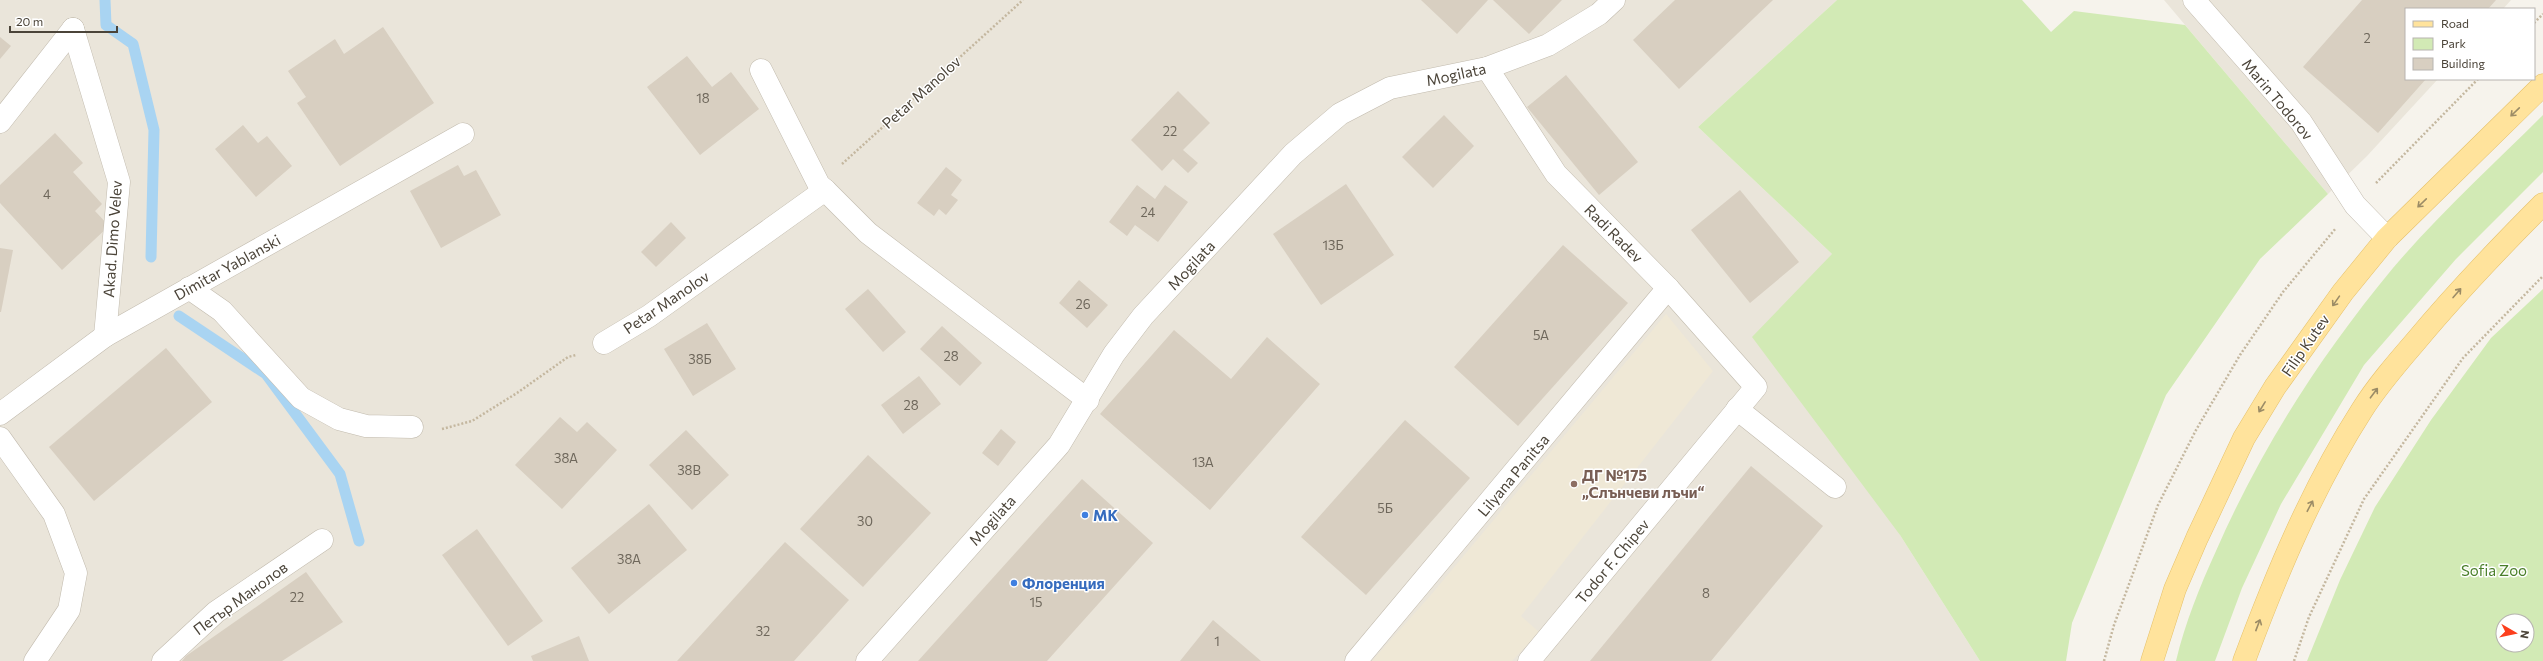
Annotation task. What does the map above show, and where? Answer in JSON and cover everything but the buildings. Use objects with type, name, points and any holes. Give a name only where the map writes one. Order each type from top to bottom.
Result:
[{"type":"main road","name":"Filip Kutev","points":[[2152,661],[2175,589],[2244,438],[2275,387],[2343,292],[2387,238],[2543,85]]},
{"type":"main road","points":[[2244,661],[2289,545],[2334,456],[2362,409],[2394,367],[2479,269],[2543,204]]},
{"type":"street","name":"Mogilata","points":[[867,661],[1059,445],[1088,400],[1114,354],[1143,316],[1293,154],[1340,114],[1390,88],[1487,68],[1548,45],[1599,14],[1614,0]]},
{"type":"street","name":"Marin Todorov","points":[[2194,0],[2301,122],[2355,205],[2387,238]]},
{"type":"street","name":"Akad. Dimo Velev","points":[[0,122],[73,29],[119,182],[105,336]]},
{"type":"street","name":"Radi Radev","points":[[1487,68],[1556,174],[1668,288],[1756,387]]},
{"type":"street","points":[[761,70],[822,187],[868,234],[1088,400]]},
{"type":"street","name":"Dimitar Yablanski","points":[[0,414],[105,336],[463,134]]},
{"type":"street","name":"Petar Manolov","points":[[604,343],[649,316],[822,187]]},
{"type":"street","points":[[190,288],[222,311],[302,398],[339,419],[366,426],[412,427]]},
{"type":"street","name":"Lilyana Panitsa","points":[[1356,661],[1668,288]]},
{"type":"street","name":"Todor F. Chipev","points":[[1529,661],[1756,387]]},
{"type":"street","points":[[1737,409],[1835,488]]},
{"type":"street","points":[[0,438],[54,514],[76,574],[69,610],[35,661]]},
{"type":"street","name":"Петър Манолов","points":[[163,661],[216,612],[322,540]]},
{"type":"path","name":"Petar Manolov","points":[[822,187],[1023,0]]},
{"type":"path","points":[[2535,22],[2543,14]]},
{"type":"path","points":[[2372,187],[2477,80]]},
{"type":"path","points":[[2104,661],[2114,625],[2158,505],[2196,430],[2240,355],[2284,292],[2336,228]]},
{"type":"path","points":[[2294,661],[2309,617],[2364,499],[2463,358],[2543,276]]},
{"type":"path","points":[[412,427],[435,431],[472,421],[517,393],[568,357],[604,343]]},
{"type":"shaded area","points":[[0,0],[1837,0],[1698,127],[1832,254],[1900,535],[1980,661],[0,661]]},
{"type":"shaded area","points":[[2164,0],[2511,0],[2504,8],[2405,8],[2405,80],[2437,80],[2367,156],[2328,194]]},
{"type":"shaded area","name":"ДГ №175 „Слънчеви лъчи“","points":[[1666,314],[1713,371],[1521,616],[1539,632],[1512,661],[1372,661],[1430,596]]},
{"type":"green space","points":[[1837,0],[2022,0],[2051,32],[2074,11],[2185,25],[2328,194],[2260,259],[2166,395],[2072,623],[2066,661],[1980,661],[1900,535],[1752,337],[1832,254],[1698,127]]},
{"type":"green space","points":[[2543,115],[2543,172],[2456,259],[2364,365],[2281,504],[2242,588],[2215,661],[2176,661],[2188,619],[2210,564],[2234,513],[2273,439],[2317,369],[2341,334],[2393,268],[2447,209]]},
{"type":"green space","name":"Sofia Zoo","points":[[2543,289],[2543,661],[2307,661],[2340,580],[2375,507],[2431,420],[2491,338]]},
{"type":"waterway","points":[[105,0],[106,25],[133,44],[154,130],[151,257]]},
{"type":"waterway","points":[[179,316],[266,374],[340,474],[359,541]]},
{"type":"place","name":"ДГ №175 „Слънчеви лъчи“","points":[[1574,484]]},
{"type":"place","name":"MK","points":[[1085,515]]},
{"type":"place","name":"Флоренция","points":[[1014,583]]}]
